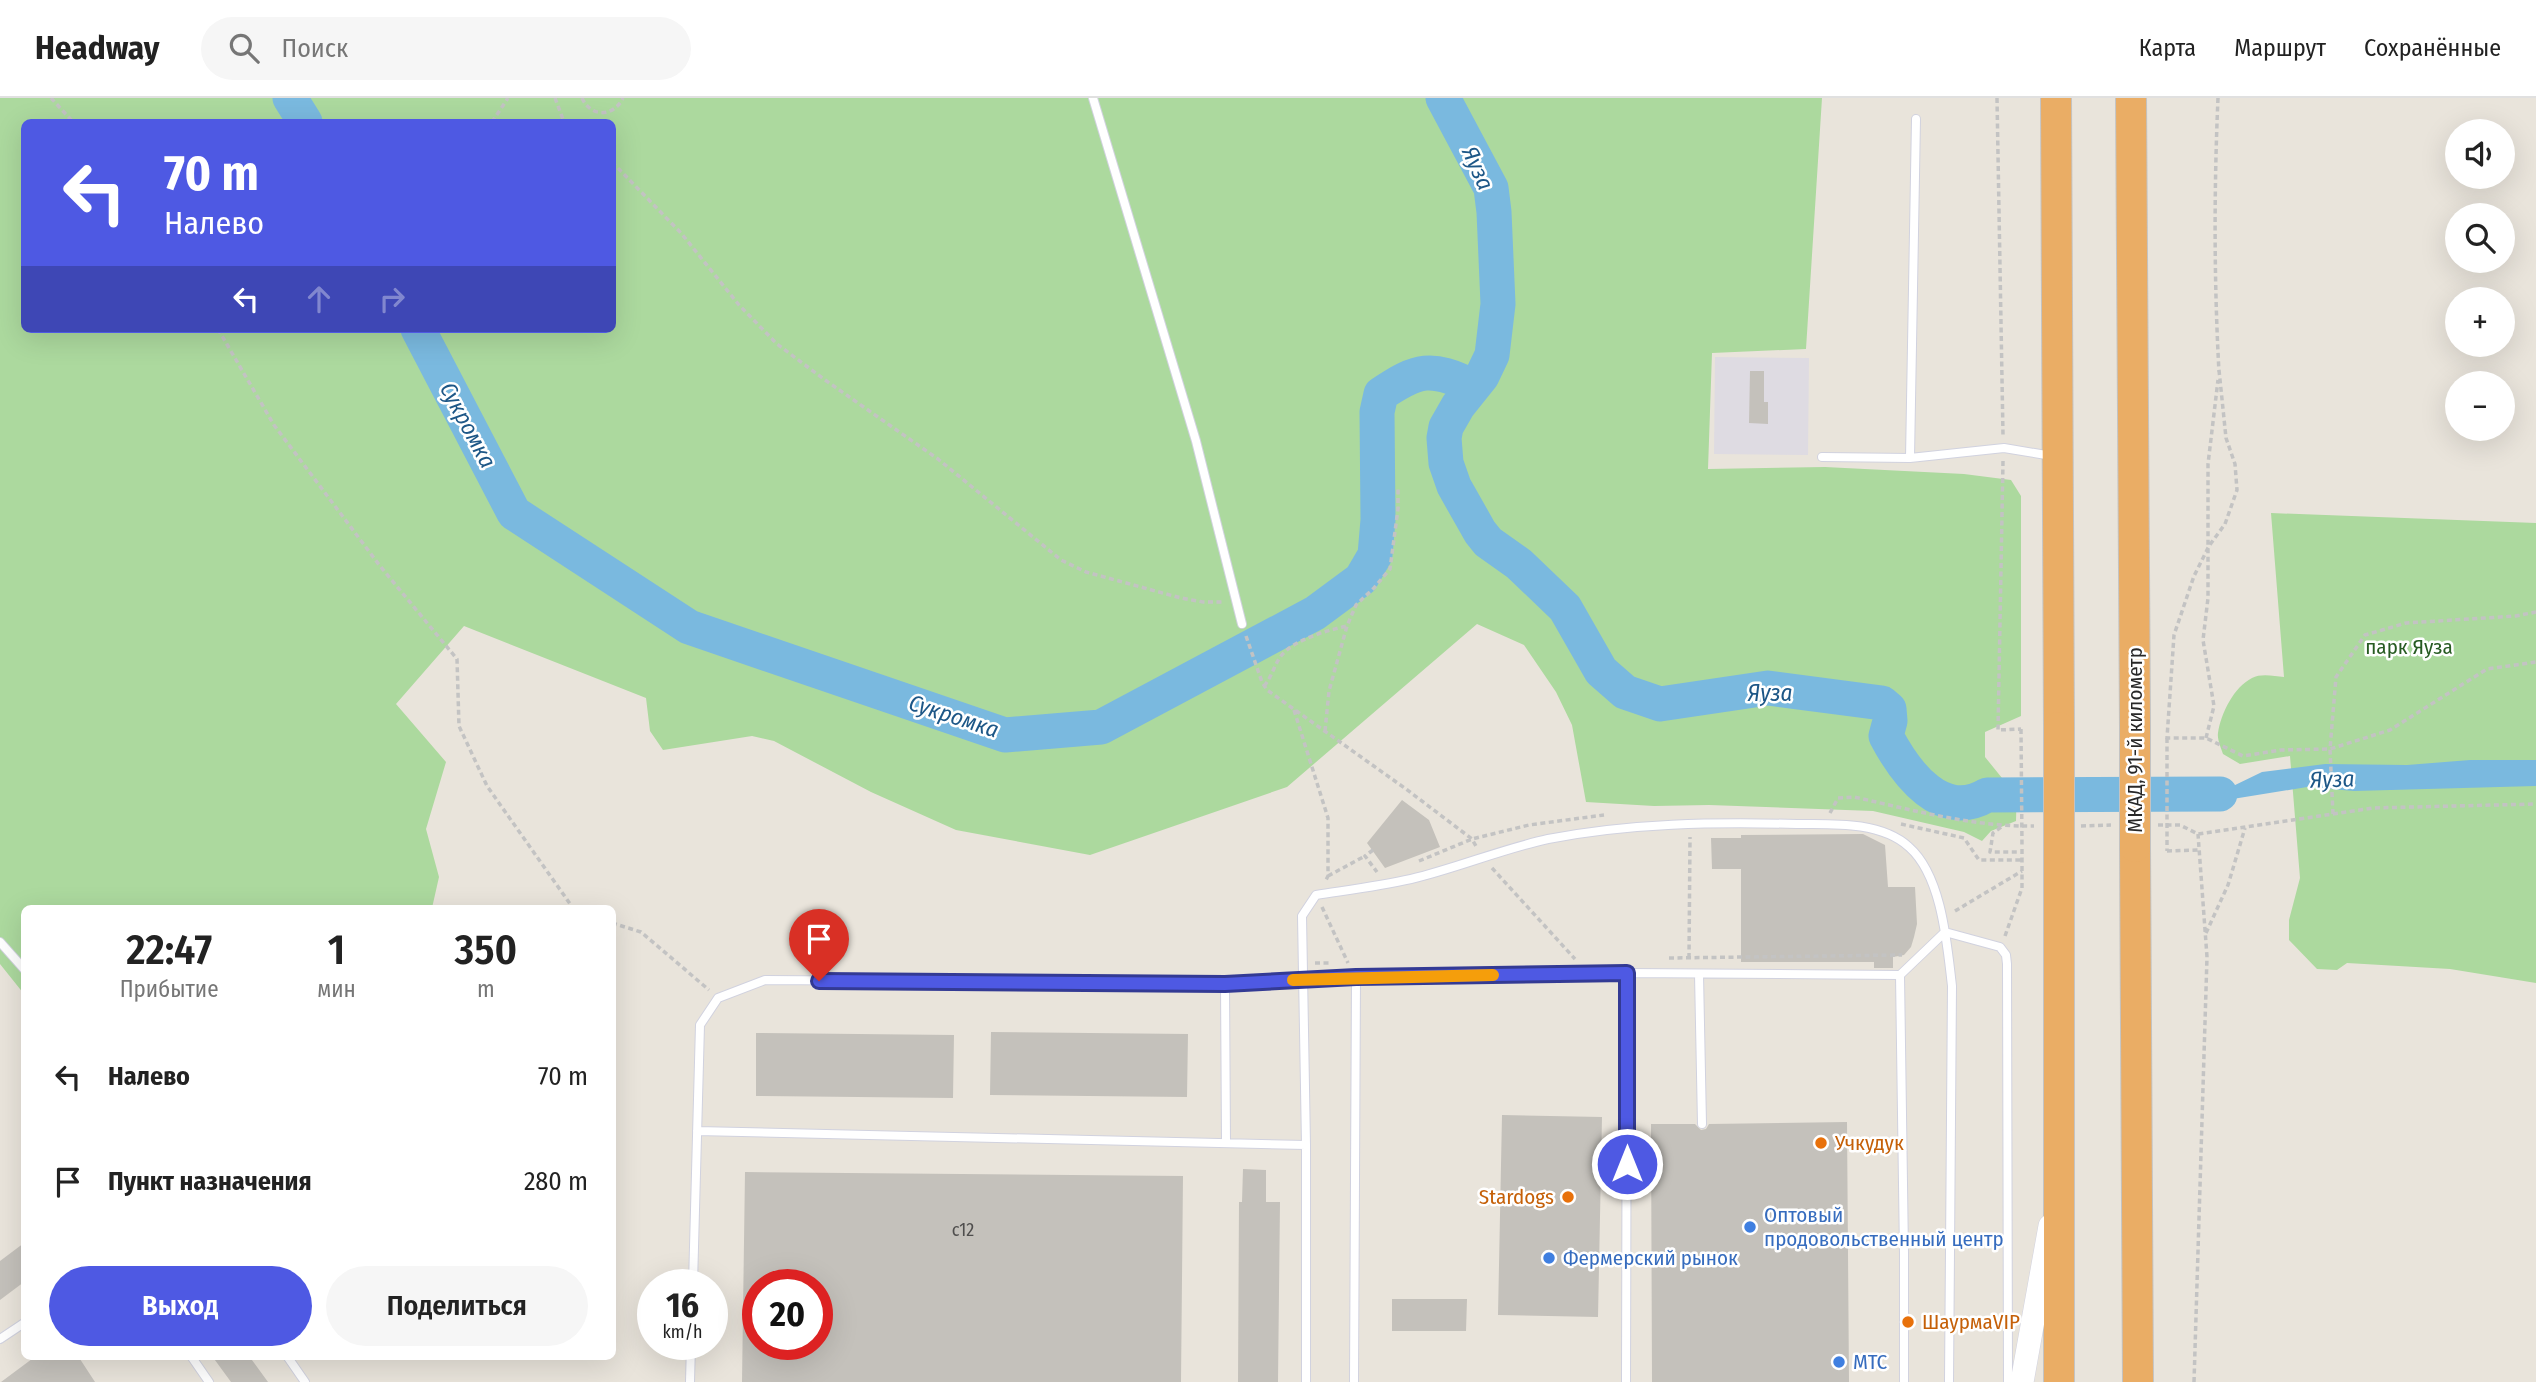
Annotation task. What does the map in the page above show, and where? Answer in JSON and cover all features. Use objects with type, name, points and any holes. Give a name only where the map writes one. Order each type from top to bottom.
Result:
[{"type":"highway","points":[[2056,98],[2059,1382]]},
{"type":"highway","name":"МКАД, 91-й километр","points":[[2132,98],[2138,1382]]},
{"type":"main road","points":[[2022,1382],[2059,1171]]},
{"type":"lane","points":[[1093,98],[1192,428],[1242,624]]},
{"type":"lane","points":[[1910,458],[1916,119]]},
{"type":"lane","points":[[1822,457],[1910,458],[2004,448],[2058,457]]},
{"type":"lane","points":[[1306,1382],[1302,916],[1317,895],[1410,879],[1545,840],[1595,831],[1690,823],[1805,824],[1874,830],[1907,844],[1916,853],[1929,876],[1945,933],[1952,986],[1949,1382]]},
{"type":"lane","points":[[1945,933],[2000,947],[2006,955],[2008,1382]]},
{"type":"lane","points":[[693,1269],[700,1025],[718,998],[765,980],[1225,984],[1356,977],[1627,973],[1900,975],[1945,933]]},
{"type":"lane","points":[[0,942],[21,966]]},
{"type":"lane","points":[[1626,1382],[1627,973]]},
{"type":"lane","points":[[1699,974],[1702,1124]]},
{"type":"lane","points":[[1900,975],[1904,1382]]},
{"type":"lane","points":[[1354,1382],[1356,977]]},
{"type":"lane","points":[[1225,984],[1226,1142]]},
{"type":"lane","points":[[697,1131],[1306,1145]]},
{"type":"lane","points":[[0,1339],[21,1325]]},
{"type":"lane","points":[[194,1360],[209,1382]]},
{"type":"lane","points":[[290,1360],[305,1382]]},
{"type":"lane","points":[[690,1382],[691,1360]]},
{"type":"path","points":[[51,98],[70,119]]},
{"type":"path","points":[[494,119],[508,98]]},
{"type":"path","points":[[555,98],[563,119]]},
{"type":"path","points":[[582,98],[588,108],[602,113],[615,110],[623,98]]},
{"type":"path","points":[[1997,98],[2004,448],[1998,730],[2021,729],[2022,846],[2022,888],[2000,947]]},
{"type":"path","points":[[2200,850],[2167,850],[2167,738],[2174,635],[2194,576],[2208,546],[2225,524],[2237,490],[2235,464],[2227,438],[2216,323],[2215,171],[2218,98]]},
{"type":"path","points":[[616,166],[681,233],[739,305],[777,344],[938,459],[1061,560],[1086,572],[1181,598],[1203,602],[1236,602]]},
{"type":"path","points":[[220,333],[274,425],[380,566],[457,659],[459,726],[481,774],[571,905]]},
{"type":"path","points":[[2206,738],[2214,706],[2203,639],[2208,598],[2207,464],[2219,370]]},
{"type":"path","points":[[1325,731],[1329,691],[1347,626],[1356,605],[1390,569],[1398,488]]},
{"type":"path","points":[[2333,814],[2330,749],[2336,677],[2365,635],[2406,623],[2516,616],[2536,612]]},
{"type":"path","points":[[1242,624],[1267,690],[1472,839],[1483,858],[1575,959],[1562,959]]},
{"type":"path","points":[[1263,684],[1282,655],[1318,633],[1347,626]]},
{"type":"path","points":[[2167,738],[2206,738],[2243,756],[2281,750],[2330,749],[2390,730],[2487,669],[2536,662]]},
{"type":"path","points":[[1293,708],[1328,818],[1328,876],[1317,895],[1348,962]]},
{"type":"path","points":[[1839,815],[1829,814],[1838,798],[1854,797],[2002,827],[2057,833],[2135,832],[2180,825],[2198,834],[2373,808],[2536,804]]},
{"type":"path","points":[[1689,958],[1690,823]]},
{"type":"path","points":[[1899,823],[1964,838],[1979,860],[2022,860]]},
{"type":"path","points":[[2002,827],[1993,833],[1990,852],[2022,852]]},
{"type":"path","points":[[2205,934],[2228,885],[2245,828]]},
{"type":"path","points":[[2194,1382],[2207,957],[2198,834]]},
{"type":"path","points":[[1416,862],[1472,839]]},
{"type":"path","points":[[1328,876],[1373,850]]},
{"type":"path","points":[[1365,856],[1379,875]]},
{"type":"path","points":[[1942,919],[2022,872]]},
{"type":"path","points":[[616,924],[641,932],[718,998]]},
{"type":"path","points":[[1664,958],[1905,955]]},
{"type":"path","points":[[1303,963],[1361,962]]},
{"type":"shaded area","points":[[1715,357],[1809,358],[1808,455],[1714,454]]},
{"type":"green space","points":[[0,98],[1822,98],[1806,349],[1712,353],[1708,469],[1825,467],[1964,474],[2011,480],[2021,496],[2021,716],[1985,732],[1985,757],[2002,778],[2017,779],[2016,821],[1991,831],[1982,841],[1964,832],[1873,811],[1586,802],[1572,725],[1556,692],[1524,645],[1477,624],[1287,787],[1090,855],[956,830],[871,792],[774,741],[752,736],[663,750],[650,731],[646,698],[464,626],[396,704],[446,762],[426,829],[439,877],[433,905],[21,905],[21,990],[0,964]]},
{"type":"green space","name":"парк Яуза","points":[[2271,513],[2536,523],[2536,983],[2450,969],[2347,963],[2337,970],[2317,969],[2289,940],[2289,920],[2300,878],[2290,756],[2240,764],[2223,754],[2218,735],[2229,701],[2245,682],[2259,676],[2284,677]]},
{"type":"water","points":[[2470,760],[2536,760],[2536,786],[2354,791],[2307,787],[2208,803],[2195,799],[2173,800],[2174,781],[2190,786],[2205,782],[2231,787],[2262,772],[2325,764],[2407,765]]},
{"type":"building","points":[[1750,371],[1764,371],[1764,402],[1768,402],[1768,424],[1749,423]]},
{"type":"building","points":[[1402,800],[1429,820],[1440,847],[1385,868],[1367,843]]},
{"type":"building","points":[[1863,834],[1885,845],[1888,887],[1915,887],[1917,924],[1914,937],[1911,947],[1904,955],[1893,957],[1893,968],[1874,968],[1874,962],[1741,962],[1741,869],[1712,869],[1711,838],[1741,838],[1741,835]]},
{"type":"building","points":[[991,1032],[1188,1034],[1187,1097],[990,1095]]},
{"type":"building","points":[[756,1033],[954,1035],[953,1098],[756,1096]]},
{"type":"building","name":"Фермерский рынок","points":[[1502,1115],[1602,1117],[1598,1317],[1498,1315]]},
{"type":"building","name":"Оптовый продовольственный центр","points":[[1847,1122],[1849,1382],[1652,1382],[1651,1124],[1695,1124],[1701,1130],[1706,1129],[1709,1124]]},
{"type":"building","points":[[1243,1169],[1266,1170],[1266,1202],[1280,1202],[1278,1382],[1238,1382],[1239,1202],[1242,1202]]},
{"type":"building","points":[[745,1172],[1183,1176],[1181,1382],[742,1382],[742,1360],[833,1360],[833,1269],[744,1269]]},
{"type":"building","points":[[21,1245],[21,1284],[0,1300],[0,1261]]},
{"type":"building","points":[[1392,1299],[1467,1299],[1466,1331],[1392,1331]]},
{"type":"building","points":[[31,1360],[81,1360],[95,1382],[1,1382]]},
{"type":"building","points":[[215,1360],[252,1360],[268,1382],[231,1382]]},
{"type":"waterway","name":"Сукромка","points":[[290,98],[303,119]]},
{"type":"waterway","name":"Яуза","points":[[1443,98],[1491,188],[1498,304],[1492,355],[1482,376],[1458,406],[1446,427],[1446,463],[1454,486],[1480,532],[1488,542],[1519,564],[1565,608],[1601,671],[1625,692],[1660,704],[1768,688],[1882,703],[1889,709],[1890,721],[1886,736],[1904,765],[1927,790],[1955,803],[1971,802],[1987,795],[2220,794]]},
{"type":"waterway","name":"Сукромка","points":[[420,333],[514,513],[689,627],[1005,735],[1101,727],[1315,613],[1361,579],[1375,555],[1378,520],[1377,412],[1381,394],[1405,379],[1425,373],[1446,375],[1472,386]]},
{"type":"slow traffic","points":[[1293,980],[1493,975]]},
{"type":"place","name":"Учкудук","points":[[1821,1143]]},
{"type":"place","name":"Stardogs","points":[[1568,1197]]},
{"type":"place","name":"Оптовый продовольственный центр","points":[[1750,1227]]},
{"type":"place","name":"Фермерский рынок","points":[[1549,1258]]},
{"type":"place","name":"ШаурмаVIP","points":[[1908,1322]]},
{"type":"place","name":"МТС","points":[[1839,1362]]},
{"type":"route","points":[[819,981],[1225,984],[1356,977],[1627,973],[1627,1164]]}]
